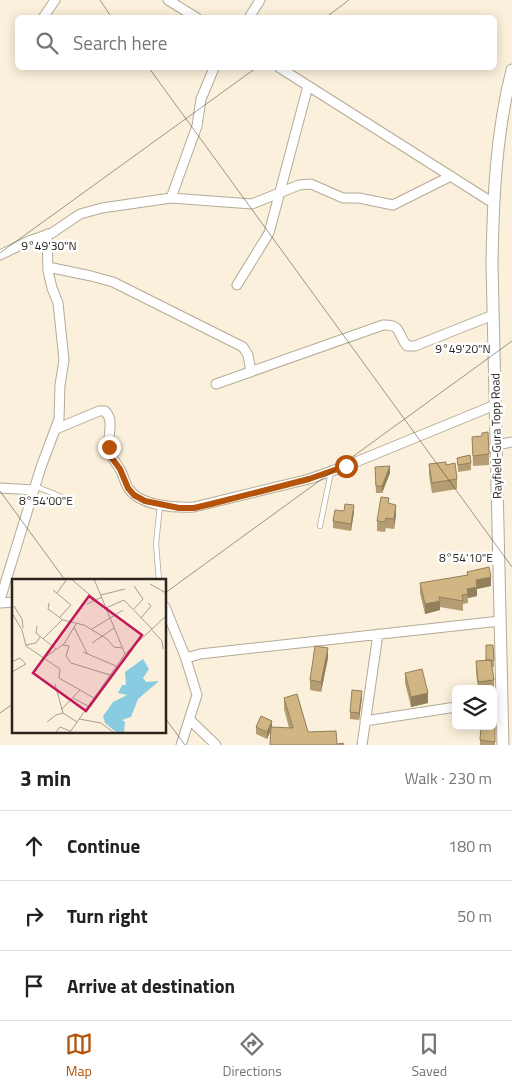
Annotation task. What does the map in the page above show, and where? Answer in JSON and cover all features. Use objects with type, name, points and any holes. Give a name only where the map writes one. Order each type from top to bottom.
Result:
[{"type":"street","points":[[45,15],[55,0]]},
{"type":"street","points":[[168,0],[192,15]]},
{"type":"street","points":[[251,15],[260,0]]},
{"type":"street","points":[[171,198],[197,126],[201,98],[213,70]]},
{"type":"street","points":[[283,70],[493,203]]},
{"type":"street","name":"Rayfield-Gura Topp Road","points":[[503,745],[498,701],[500,621],[493,314],[493,203],[500,128],[512,70]]},
{"type":"street","points":[[237,285],[269,233],[308,86]]},
{"type":"street","points":[[0,255],[47,234],[80,214],[130,204],[171,198],[252,204],[299,185],[311,184],[343,198],[359,198],[394,205],[451,176]]},
{"type":"street","points":[[0,602],[35,488],[60,419],[60,385],[64,360],[58,303],[52,288],[48,267],[47,234]]},
{"type":"street","points":[[48,267],[113,282],[243,347],[248,355],[251,372]]},
{"type":"street","points":[[216,384],[383,325],[392,324],[398,329],[402,340],[407,346],[415,346],[493,314]]},
{"type":"street","points":[[56,429],[99,411],[105,411],[110,421],[109,447],[111,457],[120,469],[128,488],[134,495],[145,501],[160,505],[194,508],[331,472],[496,404]]},
{"type":"street","points":[[496,445],[512,442]]},
{"type":"street","points":[[0,488],[35,488]]},
{"type":"street","points":[[166,609],[185,656],[197,695],[181,745]]},
{"type":"street","points":[[185,656],[500,621]]},
{"type":"street","points":[[362,745],[378,634]]},
{"type":"street","points":[[365,721],[452,708]]},
{"type":"street","points":[[190,720],[216,745]]},
{"type":"lane","points":[[320,526],[331,472]]},
{"type":"lane","points":[[35,488],[69,500]]},
{"type":"lane","points":[[159,579],[156,544],[160,505]]},
{"type":"building","points":[[488,432],[489,454],[473,456],[472,437],[482,436],[482,433]]},
{"type":"building","points":[[470,455],[471,463],[458,465],[457,458]]},
{"type":"building","points":[[446,462],[446,465],[455,463],[457,479],[432,483],[429,464]]},
{"type":"building","points":[[390,466],[382,486],[376,486],[375,467]]},
{"type":"building","points":[[381,497],[389,498],[388,503],[396,505],[394,519],[386,518],[385,522],[377,521]]},
{"type":"building","points":[[345,504],[354,505],[351,524],[333,521],[335,510],[344,511]]},
{"type":"building","points":[[489,567],[491,577],[476,580],[477,587],[467,589],[468,594],[462,595],[463,601],[439,597],[440,601],[425,604],[420,583],[468,575],[467,572]]},
{"type":"building","points":[[486,645],[493,645],[494,660],[486,660]]},
{"type":"building","points":[[315,646],[328,648],[321,682],[310,680]]},
{"type":"building","points":[[491,660],[494,680],[478,682],[476,661]]},
{"type":"building","points":[[422,669],[428,693],[411,697],[405,673]]},
{"type":"building","points":[[352,690],[362,691],[359,713],[350,712]]},
{"type":"building","points":[[297,694],[308,732],[336,731],[337,744],[343,743],[344,745],[270,745],[271,727],[293,728],[284,698]]},
{"type":"building","points":[[261,716],[272,721],[267,732],[256,727]]},
{"type":"building","points":[[481,730],[495,730],[495,742],[480,740]]},
{"type":"route","points":[[109,447],[111,457],[120,469],[128,488],[134,495],[145,501],[179,508],[194,508],[211,504],[309,479],[346,466]]}]
